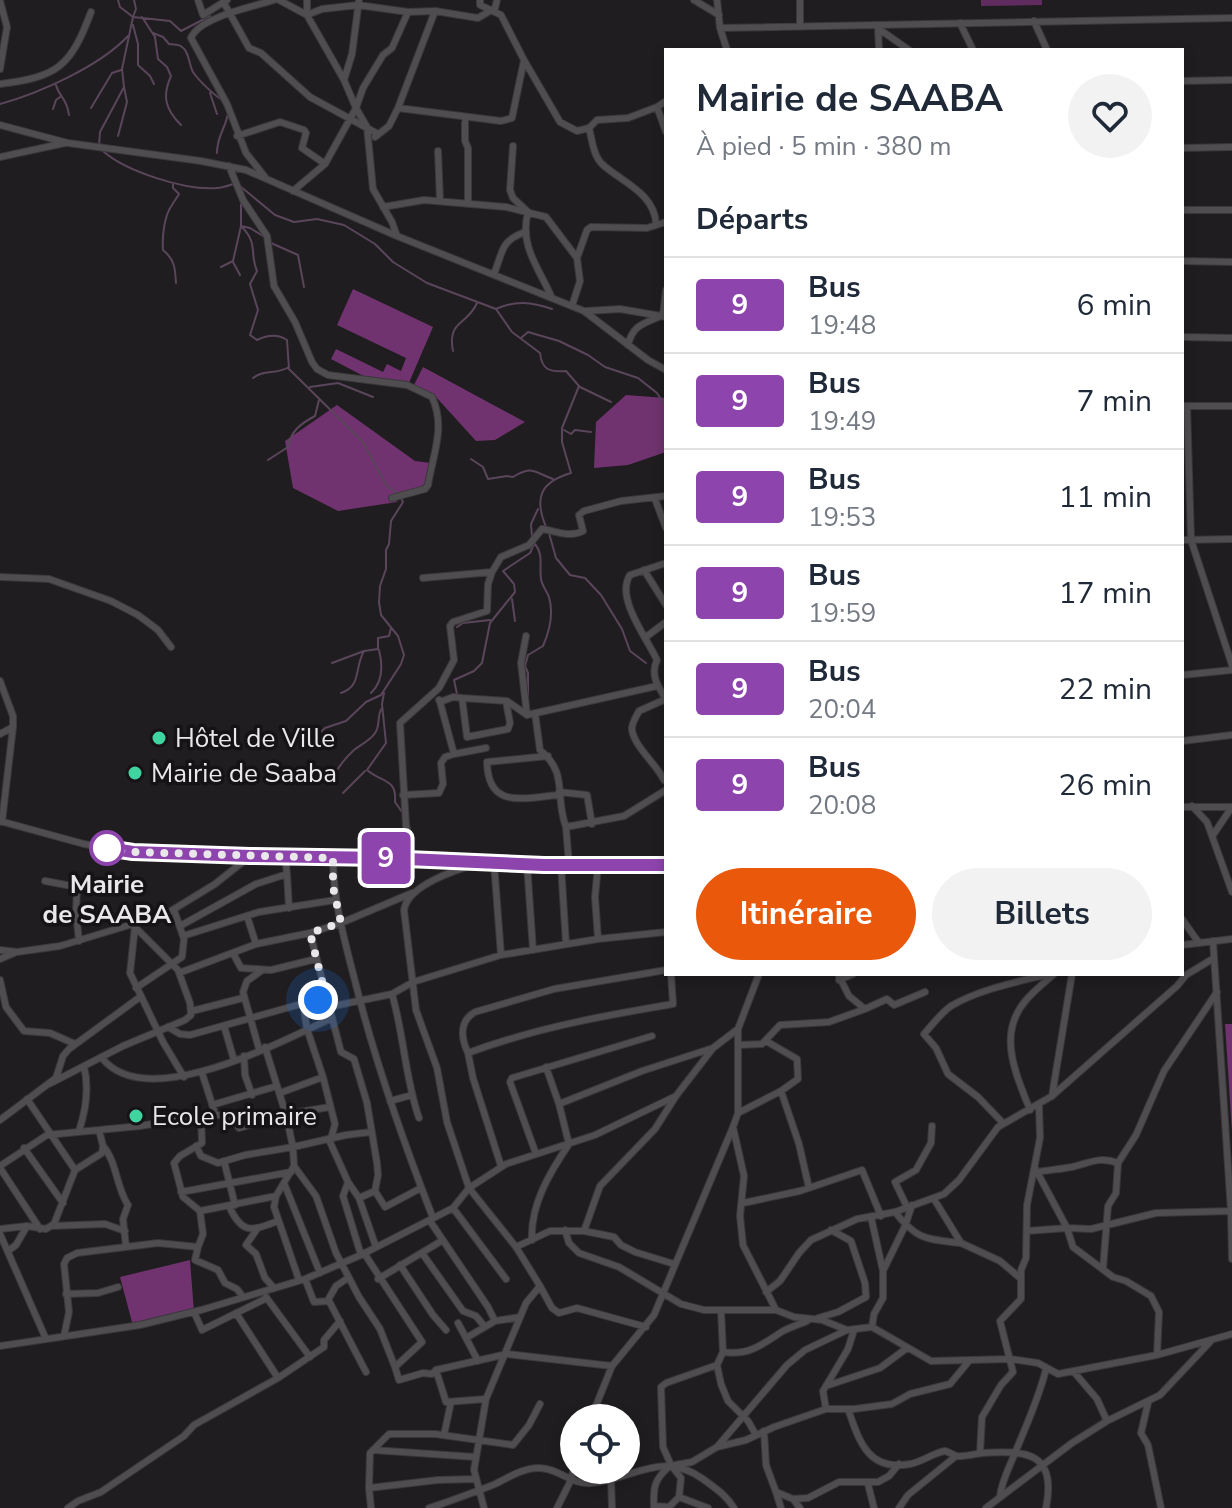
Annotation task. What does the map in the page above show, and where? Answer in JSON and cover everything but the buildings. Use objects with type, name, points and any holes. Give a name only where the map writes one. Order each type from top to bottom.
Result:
[{"type":"street","points":[[198,0],[203,15],[226,1],[228,15],[249,48],[261,53],[310,97],[378,134]]},
{"type":"street","points":[[268,180],[246,153],[227,104],[191,38],[201,25],[277,0],[307,15],[322,9],[359,3],[408,12],[435,11],[478,18],[492,11],[497,0]]},
{"type":"street","points":[[307,0],[307,15],[367,127],[371,179],[397,236]]},
{"type":"street","points":[[480,0],[480,5],[501,15],[509,26],[524,60],[560,122],[577,131],[589,128],[597,120],[628,118],[664,102]]},
{"type":"street","points":[[694,0],[719,15]]},
{"type":"street","points":[[717,0],[720,28],[726,48]]},
{"type":"street","points":[[800,0],[800,26]]},
{"type":"street","points":[[0,1],[7,27],[0,69]]},
{"type":"street","points":[[344,80],[352,54],[359,3]]},
{"type":"street","points":[[369,142],[389,126],[435,11]]},
{"type":"street","points":[[0,84],[34,80],[68,60],[80,41],[91,12]]},
{"type":"street","points":[[293,191],[325,164],[356,108],[363,88],[383,55],[392,48],[408,12]]},
{"type":"street","points":[[720,28],[1232,18]]},
{"type":"street","points":[[1034,21],[1046,48]]},
{"type":"street","points":[[960,23],[972,48]]},
{"type":"street","points":[[878,27],[879,48]]},
{"type":"street","points":[[878,27],[906,48]]},
{"type":"street","points":[[398,108],[501,121],[512,118],[524,60]]},
{"type":"street","points":[[1184,81],[1232,80]]},
{"type":"street","points":[[657,107],[664,126]]},
{"type":"street","points":[[465,117],[468,203]]},
{"type":"street","points":[[237,136],[280,122],[304,130],[302,148],[325,164]]},
{"type":"street","points":[[0,125],[68,143],[229,166],[268,180],[584,311],[664,369]]},
{"type":"street","points":[[589,128],[600,163],[632,184],[656,215],[656,224]]},
{"type":"street","points":[[0,157],[68,143]]},
{"type":"street","points":[[513,146],[510,190],[513,198],[528,212]]},
{"type":"street","points":[[1184,148],[1232,147]]},
{"type":"street","points":[[438,151],[440,201]]},
{"type":"street","points":[[229,166],[243,200],[267,236],[274,286],[317,369],[328,375],[407,385],[432,397],[440,418],[428,485],[425,489],[392,498]]},
{"type":"street","points":[[383,207],[409,201],[440,201],[528,212],[552,222],[577,258]]},
{"type":"street","points":[[1184,210],[1232,210]]},
{"type":"street","points":[[528,212],[525,232],[529,255],[552,297]]},
{"type":"street","points":[[572,306],[580,281],[577,258],[587,230],[591,227],[647,228],[664,222]]},
{"type":"street","points":[[494,274],[505,243],[525,232]]},
{"type":"street","points":[[1184,261],[1232,262]]},
{"type":"street","points":[[584,311],[620,309],[664,316]]},
{"type":"street","points":[[628,345],[637,327],[664,316]]},
{"type":"street","points":[[1184,337],[1232,338]]},
{"type":"street","points":[[1184,675],[1232,668],[1191,540],[1185,406],[1232,406]]},
{"type":"street","points":[[408,859],[400,722],[436,693],[454,660],[450,626],[457,620],[487,611],[488,584],[501,557],[529,545],[542,529],[577,534],[583,531],[579,515],[584,511],[621,501],[664,497]]},
{"type":"street","points":[[655,499],[664,523]]},
{"type":"street","points":[[1184,540],[1232,539]]},
{"type":"street","points":[[664,564],[630,575],[624,588],[630,610],[657,660],[653,671],[664,696]]},
{"type":"street","points":[[644,570],[664,602]]},
{"type":"street","points":[[423,578],[492,572]]},
{"type":"street","points":[[0,577],[49,579],[111,601],[158,630],[171,647]]},
{"type":"street","points":[[646,637],[664,624]]},
{"type":"street","points":[[526,636],[521,663],[527,715]]},
{"type":"street","points":[[657,660],[664,660]]},
{"type":"street","points":[[0,681],[13,716],[1,821],[114,850],[561,865],[664,865]]},
{"type":"street","points":[[440,702],[453,697],[506,701],[527,715],[657,686]]},
{"type":"street","points":[[436,693],[454,754]]},
{"type":"street","points":[[462,698],[467,737],[508,729],[510,723],[506,701]]},
{"type":"street","points":[[664,700],[639,711],[632,732],[664,780]]},
{"type":"street","points":[[535,713],[540,750],[558,771],[569,865]]},
{"type":"street","points":[[0,734],[13,727]]},
{"type":"street","points":[[484,734],[489,783],[503,797],[587,795],[592,824]]},
{"type":"street","points":[[1184,741],[1232,735]]},
{"type":"street","points":[[403,795],[439,793],[443,784],[441,763],[445,757],[486,748]]},
{"type":"street","points":[[487,762],[548,756]]},
{"type":"street","points":[[566,827],[624,816],[664,785]]},
{"type":"street","points":[[1192,806],[1205,818],[1213,835],[1232,892]]},
{"type":"street","points":[[1184,807],[1232,807]]},
{"type":"street","points":[[1213,835],[1232,807]]},
{"type":"street","points":[[0,959],[17,952],[79,941],[136,925],[174,910],[215,884],[250,856]]},
{"type":"street","points":[[285,856],[289,908]]},
{"type":"street","points":[[333,858],[335,900],[382,1082],[432,1220],[495,1321]]},
{"type":"street","points":[[179,973],[256,944],[341,923],[415,892],[458,869],[482,862]]},
{"type":"street","points":[[494,863],[501,955]]},
{"type":"street","points":[[527,864],[533,950]]},
{"type":"street","points":[[561,865],[566,944]]},
{"type":"street","points":[[598,865],[595,897],[598,939]]},
{"type":"street","points":[[180,926],[256,884],[287,874]]},
{"type":"street","points":[[45,881],[77,887],[79,941]]},
{"type":"street","points":[[415,892],[406,901],[404,910],[416,1010],[437,1068],[447,1122],[469,1188],[516,1247],[552,1308],[559,1313],[577,1308],[646,1327]]},
{"type":"street","points":[[183,936],[247,916],[335,900]]},
{"type":"street","points":[[136,988],[183,955],[183,936],[174,910]]},
{"type":"street","points":[[247,916],[256,944]]},
{"type":"street","points":[[1184,922],[1199,943]]},
{"type":"street","points":[[0,1120],[49,1084],[123,1046],[189,1018],[192,1011],[179,973],[158,948],[147,942],[136,925]]},
{"type":"street","points":[[136,925],[130,967],[136,988],[184,1077]]},
{"type":"street","points":[[329,1007],[392,994],[413,982],[501,955],[598,939],[664,932]]},
{"type":"street","points":[[310,933],[342,1054],[354,1059],[367,1103],[378,1173],[375,1191],[385,1207],[421,1188]]},
{"type":"street","points":[[1184,945],[1232,939]]},
{"type":"street","points":[[1213,941],[1232,1259]]},
{"type":"street","points":[[0,950],[17,952]]},
{"type":"street","points":[[233,953],[241,968],[261,971],[316,959]]},
{"type":"street","points":[[766,1292],[780,1281],[807,1243],[857,1219],[895,1212],[944,1194],[959,1180],[986,1139],[1003,1123],[1052,1096],[1177,986],[1184,976],[1214,958]]},
{"type":"street","points":[[501,1166],[463,1037],[463,1026],[468,1016],[554,989],[664,970]]},
{"type":"street","points":[[261,971],[247,981],[243,998],[278,1090],[293,1147],[292,1169],[276,1196],[274,1207],[302,1280],[314,1302],[328,1300]]},
{"type":"street","points":[[468,1053],[520,1034],[569,1022],[673,1004],[671,976]]},
{"type":"street","points":[[597,1404],[612,1366],[646,1327],[663,1293],[733,1127],[738,1113],[738,1029],[758,976]]},
{"type":"street","points":[[1003,1123],[978,1097],[948,1074],[936,1048],[924,1034],[947,1009],[957,1004],[1000,987],[1044,976]]},
{"type":"street","points":[[1030,1110],[1011,1060],[1010,1040],[1018,1011],[1050,976]]},
{"type":"street","points":[[1052,1096],[1072,976]]},
{"type":"street","points":[[838,977],[849,996],[865,1009]]},
{"type":"street","points":[[0,980],[6,1007],[24,1031],[50,1033],[75,1044]]},
{"type":"street","points":[[738,1045],[761,1044],[780,1025],[829,1022],[888,999],[894,1005],[925,992]]},
{"type":"street","points":[[1103,1269],[1109,1203],[1116,1193],[1118,1163],[1139,1130],[1164,1071],[1217,992]]},
{"type":"street","points":[[392,994],[402,1028],[412,1095],[419,1118]]},
{"type":"street","points":[[49,1084],[59,1074],[63,1056],[75,1044],[140,997]]},
{"type":"street","points":[[168,1027],[185,1035],[326,997]]},
{"type":"street","points":[[192,1011],[243,998]]},
{"type":"street","points":[[303,1004],[335,1128],[330,1139],[348,1182],[359,1198],[376,1247]]},
{"type":"street","points":[[102,1058],[108,1066],[129,1076],[184,1077],[202,1073],[332,1018]]},
{"type":"street","points":[[224,1026],[234,1060]]},
{"type":"street","points":[[584,1231],[600,1186],[655,1129],[713,1048],[738,1029]]},
{"type":"street","points":[[536,1154],[511,1080],[652,1036]]},
{"type":"street","points":[[738,1113],[798,1079],[798,1060],[766,1041]]},
{"type":"street","points":[[559,1104],[642,1071],[713,1048]]},
{"type":"street","points":[[244,1056],[245,1075],[252,1095]]},
{"type":"street","points":[[79,1131],[86,1108],[87,1077],[84,1066]]},
{"type":"street","points":[[532,1240],[533,1212],[554,1167],[569,1144],[546,1067]]},
{"type":"street","points":[[202,1073],[214,1110],[211,1114]]},
{"type":"street","points":[[212,1105],[323,1077]]},
{"type":"street","points":[[781,1091],[799,1144],[809,1188]]},
{"type":"street","points":[[390,1101],[412,1095]]},
{"type":"street","points":[[0,1346],[140,1325],[302,1280],[363,1254],[453,1208],[469,1188],[501,1166],[595,1135],[676,1096]]},
{"type":"street","points":[[27,1099],[75,1170]]},
{"type":"street","points":[[980,1453],[981,1422],[999,1388],[1013,1374],[1000,1321],[1020,1301],[1020,1278],[1026,1258],[1027,1205],[1040,1138],[1039,1105]]},
{"type":"street","points":[[40,1229],[0,1167],[40,1138],[211,1114],[231,1116],[239,1128],[330,1107]]},
{"type":"street","points":[[201,1116],[202,1143],[175,1160],[181,1192],[200,1211],[203,1234],[195,1260],[218,1270],[227,1285],[237,1289],[243,1297]]},
{"type":"street","points":[[883,1271],[905,1226],[910,1206],[895,1182],[916,1170],[931,1143],[932,1126]]},
{"type":"street","points":[[733,1127],[744,1176],[740,1216],[743,1245],[776,1310]]},
{"type":"street","points":[[99,1130],[128,1205],[123,1219],[126,1247]]},
{"type":"street","points":[[196,1146],[203,1158],[215,1163],[371,1132]]},
{"type":"street","points":[[51,1226],[75,1170],[99,1157],[103,1146]]},
{"type":"street","points":[[24,1148],[63,1203]]},
{"type":"street","points":[[1036,1170],[1073,1167],[1096,1159],[1118,1163]]},
{"type":"street","points":[[224,1161],[231,1182],[232,1206],[240,1223],[249,1229],[257,1229],[278,1221]]},
{"type":"street","points":[[181,1192],[292,1169]]},
{"type":"street","points":[[292,1169],[316,1196],[341,1264],[380,1329],[399,1380],[507,1354],[612,1366]]},
{"type":"street","points":[[743,1203],[809,1188],[862,1170],[881,1216]]},
{"type":"street","points":[[1036,1170],[1067,1228],[1073,1247],[1113,1277],[1148,1293],[1156,1303],[1159,1312],[1157,1355]]},
{"type":"street","points":[[348,1182],[343,1196],[363,1254],[422,1342],[395,1367]]},
{"type":"street","points":[[284,1183],[320,1273]]},
{"type":"street","points":[[359,1198],[375,1191]]},
{"type":"street","points":[[200,1211],[276,1196]]},
{"type":"street","points":[[934,1199],[961,1243]]},
{"type":"street","points":[[453,1208],[506,1279]]},
{"type":"street","points":[[1027,1231],[1091,1229],[1156,1213],[1231,1211]]},
{"type":"street","points":[[895,1212],[905,1226],[923,1238],[961,1243],[1000,1261],[1020,1278]]},
{"type":"street","points":[[871,1217],[883,1271],[883,1298],[874,1314],[872,1327]]},
{"type":"street","points":[[46,1339],[0,1232],[27,1226],[40,1229],[105,1224],[125,1231]]},
{"type":"street","points":[[8,1251],[16,1245],[27,1226]]},
{"type":"street","points":[[257,1229],[246,1245],[256,1254],[263,1275],[274,1288]]},
{"type":"street","points":[[565,1230],[569,1243],[579,1253],[615,1265],[681,1304],[721,1310],[776,1310],[851,1330]]},
{"type":"street","points":[[723,1352],[741,1353],[760,1347],[787,1329],[838,1312],[866,1297],[865,1283],[851,1241],[831,1230]]},
{"type":"street","points":[[516,1247],[550,1231],[584,1231],[614,1237],[621,1245],[635,1252],[674,1264]]},
{"type":"street","points":[[378,1279],[443,1240]]},
{"type":"street","points":[[64,1336],[69,1312],[64,1264],[67,1258],[81,1252],[158,1243],[198,1247]]},
{"type":"street","points":[[422,1253],[463,1311],[476,1316],[485,1327]]},
{"type":"street","points":[[400,1265],[446,1330]]},
{"type":"street","points":[[328,1300],[336,1286],[348,1278]]},
{"type":"street","points":[[484,1508],[475,1479],[475,1457],[486,1399],[529,1297],[540,1286]]},
{"type":"street","points":[[66,1294],[98,1293],[118,1287]]},
{"type":"street","points":[[262,1291],[310,1357]]},
{"type":"street","points":[[194,1312],[201,1330],[267,1298]]},
{"type":"street","points":[[328,1300],[366,1372]]},
{"type":"street","points":[[721,1310],[723,1352],[717,1365],[728,1401],[756,1435]]},
{"type":"street","points":[[236,1313],[278,1378]]},
{"type":"street","points":[[466,1338],[495,1321],[520,1317]]},
{"type":"street","points":[[68,1508],[101,1492],[184,1436],[194,1425],[310,1357],[324,1347],[324,1340],[340,1321]]},
{"type":"street","points":[[458,1323],[478,1361]]},
{"type":"street","points":[[717,1447],[729,1429],[796,1357],[851,1330],[872,1327],[931,1361],[1011,1359],[1038,1363],[1058,1374],[1157,1355],[1232,1334]]},
{"type":"street","points":[[826,1409],[823,1393],[848,1349],[851,1330]]},
{"type":"street","points":[[987,1508],[1107,1421],[1148,1403],[1164,1392],[1210,1342]]},
{"type":"street","points":[[826,1386],[880,1368],[907,1348]]},
{"type":"street","points":[[640,1472],[692,1462],[717,1447],[826,1409],[886,1405],[910,1394],[950,1384],[969,1361]]},
{"type":"street","points":[[673,1465],[656,1479],[654,1507],[669,1507],[679,1497],[681,1478],[663,1447],[661,1387],[717,1365]]},
{"type":"street","points":[[1000,1496],[1002,1483],[1040,1392],[1046,1369]]},
{"type":"street","points":[[436,1370],[445,1401],[486,1399]]},
{"type":"street","points":[[1074,1372],[1097,1399],[1107,1421]]},
{"type":"street","points":[[444,1435],[451,1402]]},
{"type":"street","points":[[1148,1403],[1141,1423],[1141,1436],[1148,1445],[1161,1508]]},
{"type":"street","points":[[371,1508],[369,1455],[389,1434],[444,1435],[515,1444],[540,1404]]},
{"type":"street","points":[[848,1409],[868,1455],[878,1461],[909,1464],[942,1451],[956,1456],[1015,1453],[1036,1457],[1043,1465],[1048,1483],[1046,1508]]},
{"type":"street","points":[[764,1431],[766,1465],[781,1508]]},
{"type":"street","points":[[373,1450],[475,1457]]},
{"type":"street","points":[[899,1508],[908,1495],[956,1456]]},
{"type":"street","points":[[776,1492],[793,1499],[808,1498],[839,1482],[868,1484],[886,1479],[899,1464]]},
{"type":"street","points":[[673,1465],[690,1469],[716,1488],[734,1508]]},
{"type":"street","points":[[429,1508],[442,1506],[513,1475],[538,1468],[560,1474]]},
{"type":"street","points":[[369,1488],[475,1479]]},
{"type":"street","points":[[557,1508],[569,1484]]},
{"type":"street","points":[[611,1484],[612,1508]]},
{"type":"street","points":[[868,1484],[874,1508]]},
{"type":"street","points":[[679,1497],[708,1508]]},
{"type":"street","points":[[793,1499],[800,1508]]},
{"type":"shaded area","points":[[981,0],[1042,0],[1042,5],[981,6]]},
{"type":"shaded area","points":[[353,289],[433,327],[408,385],[371,380],[331,359],[336,349],[383,372],[387,364],[401,371],[406,358],[337,325]]},
{"type":"shaded area","points":[[423,367],[525,422],[495,440],[476,441],[436,397],[414,385]]},
{"type":"shaded area","points":[[626,395],[664,398],[664,453],[628,465],[594,468],[596,422]]},
{"type":"shaded area","points":[[337,405],[415,461],[431,463],[429,489],[395,496],[397,502],[338,511],[293,488],[285,441]]},
{"type":"shaded area","points":[[1225,1024],[1232,1024],[1232,1132]]},
{"type":"shaded area","points":[[190,1260],[194,1312],[133,1326],[120,1277]]},
{"type":"waterway","points":[[99,145],[100,132],[124,87],[122,69],[133,17],[120,7],[118,0]]},
{"type":"waterway","points":[[134,0],[136,9],[133,17],[170,21],[181,31],[210,16]]},
{"type":"waterway","points":[[142,17],[155,37],[158,59],[171,76],[167,102],[181,125]]},
{"type":"waterway","points":[[133,25],[138,44],[138,65],[154,84]]},
{"type":"waterway","points":[[153,33],[169,44],[184,49],[196,76],[222,100]]},
{"type":"waterway","points":[[0,104],[33,93],[86,68],[128,36]]},
{"type":"waterway","points":[[91,108],[112,73],[121,70]]},
{"type":"waterway","points":[[56,85],[69,115]]},
{"type":"waterway","points":[[118,136],[127,102],[124,87]]},
{"type":"waterway","points":[[210,93],[217,114]]},
{"type":"waterway","points":[[53,109],[60,97]]},
{"type":"waterway","points":[[217,153],[228,113]]},
{"type":"waterway","points":[[103,151],[126,166],[173,183],[204,188],[222,188],[236,183]]},
{"type":"waterway","points":[[173,183],[179,194],[167,215],[163,250],[174,265],[176,283]]},
{"type":"waterway","points":[[240,186],[275,215],[294,222],[317,219],[344,225],[427,283],[496,309],[512,332],[540,353],[545,366],[551,370],[566,371],[579,386],[562,428],[562,442],[571,473],[552,481],[542,492],[540,508],[546,527]]},
{"type":"waterway","points":[[241,204],[241,226],[252,243],[257,271],[250,284],[258,310],[250,335],[257,340],[272,336],[287,340],[289,369],[363,442],[386,485],[397,493]]},
{"type":"waterway","points":[[221,267],[233,261],[241,226],[263,236]]},
{"type":"waterway","points":[[271,243],[298,255],[304,287]]},
{"type":"waterway","points":[[233,262],[240,275]]},
{"type":"waterway","points":[[453,351],[455,328],[477,303]]},
{"type":"waterway","points":[[496,309],[524,303],[552,309]]},
{"type":"waterway","points":[[521,338],[528,332],[559,341],[605,367],[638,378],[657,393],[664,404]]},
{"type":"waterway","points":[[253,378],[289,367]]},
{"type":"waterway","points":[[310,387],[338,383],[373,397]]},
{"type":"waterway","points":[[580,387],[611,402]]},
{"type":"waterway","points":[[268,460],[288,447],[297,428],[315,416],[319,400]]},
{"type":"waterway","points":[[564,430],[571,434],[575,430],[591,432]]},
{"type":"waterway","points":[[471,459],[483,467],[488,479],[513,477],[529,471],[553,479]]},
{"type":"waterway","points":[[311,741],[325,728],[346,721],[366,702],[381,695],[401,664],[404,655],[398,636],[381,615],[379,602],[391,521],[403,502],[401,498]]},
{"type":"waterway","points":[[532,537],[531,524],[538,509]]},
{"type":"waterway","points":[[549,533],[556,558],[570,575],[585,578],[601,595],[622,629],[630,651],[646,663]]},
{"type":"waterway","points":[[457,694],[454,680],[474,671],[482,663],[490,623],[515,592],[514,584],[503,571],[530,553],[534,544]]},
{"type":"waterway","points":[[528,697],[525,666],[528,655],[543,646],[551,616],[535,544]]},
{"type":"waterway","points":[[512,599],[515,621]]},
{"type":"waterway","points":[[457,627],[463,623],[490,620]]},
{"type":"waterway","points":[[341,693],[355,681],[364,651],[378,649],[378,638],[389,636],[391,628]]},
{"type":"waterway","points":[[371,693],[381,673],[379,650]]},
{"type":"waterway","points":[[332,663],[364,651]]},
{"type":"waterway","points":[[384,693],[382,704],[386,743],[367,770],[391,785],[395,802],[402,812]]},
{"type":"waterway","points":[[330,782],[347,757],[375,733],[382,708]]},
{"type":"waterway","points":[[343,793],[365,771]]},
{"type":"waterway","points":[[409,825],[411,835]]},
{"type":"bus line","name":"9","points":[[107,848],[133,852],[544,865],[664,865]]},
{"type":"place","name":"Hôtel de Ville","points":[[159,738]]},
{"type":"place","name":"Mairie de Saaba","points":[[135,773]]},
{"type":"place","name":"Mairie de SAABA","points":[[107,848]]},
{"type":"place","name":"Ecole primaire","points":[[136,1116]]},
{"type":"route","points":[[107,848],[133,852],[333,858],[333,887],[341,923],[310,933],[326,997],[318,1000]]}]
